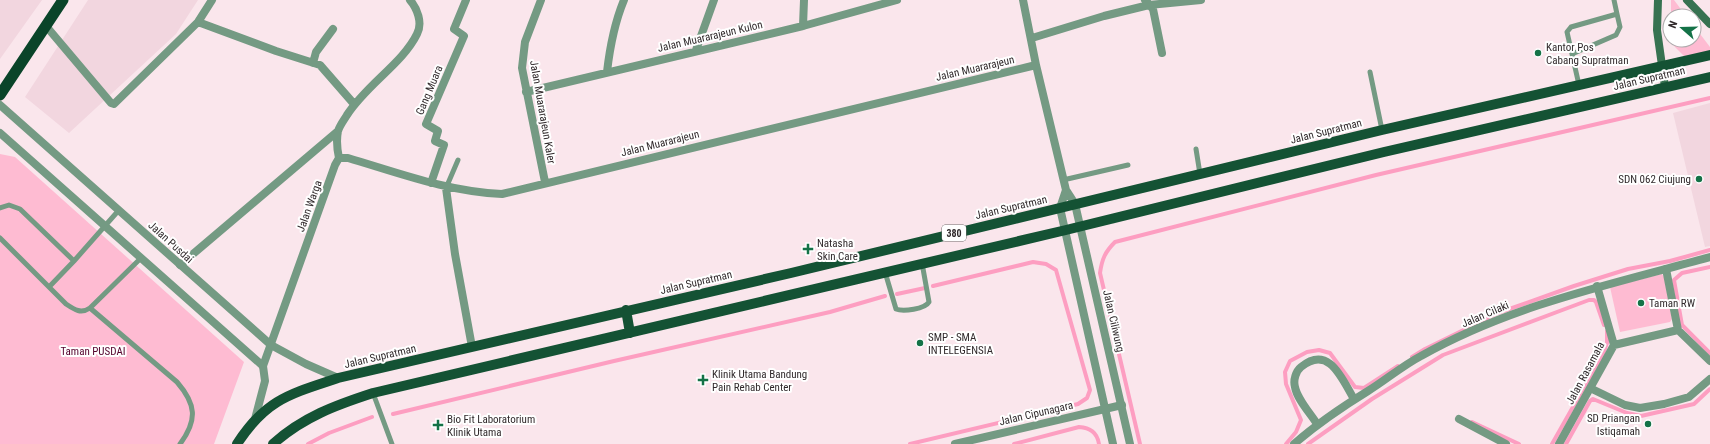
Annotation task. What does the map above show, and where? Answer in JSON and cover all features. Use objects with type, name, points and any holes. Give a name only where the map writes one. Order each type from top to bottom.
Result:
[{"type":"highway","points":[[0,95],[64,0]]},
{"type":"main road","points":[[1658,0],[1657,30],[1665,87]]},
{"type":"main road","points":[[1687,0],[1710,24]]},
{"type":"main road","name":"Jalan Supratman","points":[[237,444],[255,419],[273,403],[288,395],[338,378],[1060,208],[1382,130],[1710,55]]},
{"type":"main road","name":"Jalan Supratman","points":[[274,444],[289,429],[332,407],[373,393],[1710,77]]},
{"type":"main road","points":[[626,310],[630,333]]},
{"type":"street","points":[[46,26],[111,103],[114,104],[198,22],[212,0]]},
{"type":"street","points":[[180,265],[338,131],[354,104],[367,88],[408,48],[418,33],[419,25],[417,8],[410,0]]},
{"type":"street","name":"Gang Muara","points":[[431,183],[444,146],[435,141],[438,131],[426,124],[464,36],[454,30],[466,0]]},
{"type":"street","name":"Jalan Muararajeun Kaler","points":[[541,0],[525,42],[522,55],[522,68],[545,182]]},
{"type":"street","points":[[607,72],[612,31],[624,0]]},
{"type":"street","points":[[696,50],[714,0]]},
{"type":"street","points":[[803,26],[804,0]]},
{"type":"street","name":"Jalan Muararajeun Kulon","points":[[526,92],[696,50],[803,26],[898,0]]},
{"type":"street","name":"Jalan Ciliwung","points":[[1023,0],[1032,38],[1036,65],[1063,180],[1066,190],[1075,204],[1081,226],[1130,444]]},
{"type":"street","points":[[1032,38],[1147,2],[1202,0]]},
{"type":"street","points":[[1147,2],[1153,9],[1162,53]]},
{"type":"street","points":[[198,22],[323,67],[354,104]]},
{"type":"street","points":[[313,63],[316,52],[333,29]]},
{"type":"street","name":"Jalan Muararajeun","points":[[446,188],[502,194],[545,182],[1036,65]]},
{"type":"street","name":"Jalan Pusdai","points":[[0,105],[271,345],[306,364],[338,378]]},
{"type":"street","points":[[338,131],[337,140],[340,158],[348,158],[446,188],[455,254],[472,347]]},
{"type":"street","points":[[0,134],[263,366],[265,380],[255,419]]},
{"type":"street","name":"Jalan Warga","points":[[263,366],[335,165],[340,158]]},
{"type":"street","points":[[1066,190],[1060,208],[1113,444]]},
{"type":"street","name":"Jalan Cilaki","points":[[1294,444],[1317,424],[1420,356],[1480,327],[1536,306],[1597,286],[1710,257]]},
{"type":"street","points":[[1666,269],[1678,330],[1710,361]]},
{"type":"street","name":"Jalan Rasamala","points":[[1559,444],[1614,344],[1597,286]]},
{"type":"street","points":[[1614,344],[1678,330]]},
{"type":"street","points":[[1317,424],[1295,389],[1294,383],[1300,368],[1313,360],[1321,359],[1329,363],[1335,367],[1354,399]]},
{"type":"street","points":[[1590,388],[1625,405],[1640,408],[1664,404],[1689,397],[1710,379]]},
{"type":"street","name":"Jalan Cipunagara","points":[[955,444],[1122,405]]},
{"type":"street","points":[[1459,418],[1506,444]]},
{"type":"lane","points":[[1572,54],[1616,35],[1620,27],[1614,0]]},
{"type":"lane","points":[[1579,86],[1567,32],[1568,29],[1617,14]]},
{"type":"lane","points":[[1370,72],[1382,130]]},
{"type":"lane","points":[[1196,149],[1200,174]]},
{"type":"lane","points":[[446,188],[458,160]]},
{"type":"lane","points":[[1063,180],[1128,165]]},
{"type":"lane","points":[[0,208],[9,205],[20,209],[74,261]]},
{"type":"lane","points":[[49,287],[119,210]]},
{"type":"lane","points":[[0,238],[73,309],[85,311],[90,308],[141,258]]},
{"type":"lane","points":[[885,272],[896,309],[900,310],[924,306],[929,302],[922,263]]},
{"type":"lane","points":[[90,308],[177,382],[187,394],[193,407],[192,420],[180,444]]},
{"type":"lane","points":[[373,393],[392,444]]},
{"type":"shaded area","points":[[0,0],[42,0],[0,59]]},
{"type":"shaded area","points":[[88,0],[198,0],[176,34],[69,133],[25,97]]},
{"type":"shaded area","name":"SDN 062 Ciujung","points":[[1710,103],[1710,246],[1705,247],[1673,113]]},
{"type":"green space","points":[[1671,0],[1674,0],[1680,8],[1671,8]]},
{"type":"green space","points":[[1702,36],[1710,47],[1710,53],[1686,58],[1676,48],[1702,48]]},
{"type":"green space","name":"Taman PUSDAI","points":[[0,154],[15,157],[244,362],[214,444],[0,444]]},
{"type":"green space","name":"Taman RW","points":[[1662,274],[1664,277],[1672,319],[1670,322],[1620,332],[1610,287]]},
{"type":"waterway","points":[[1140,444],[1100,273],[1104,256],[1115,242],[1376,175],[1710,98]]},
{"type":"waterway","points":[[1412,357],[1425,349],[1498,313],[1574,286],[1628,269],[1670,261],[1710,250]]},
{"type":"waterway","points":[[910,444],[1078,404],[1087,398],[1090,390],[1056,270],[1046,264],[1033,262],[933,286]]},
{"type":"waterway","points":[[1710,267],[1682,273],[1674,280],[1682,325],[1710,353]]},
{"type":"waterway","points":[[897,294],[925,288]]},
{"type":"waterway","points":[[393,414],[614,361],[830,312],[885,296]]},
{"type":"waterway","points":[[1308,444],[1372,399],[1443,355],[1589,300],[1594,300],[1596,302],[1604,325]]},
{"type":"waterway","points":[[1552,444],[1603,354],[1607,343],[1607,331]]},
{"type":"waterway","points":[[1286,444],[1296,432],[1301,420],[1286,384],[1285,372],[1290,361],[1307,352],[1319,350],[1330,353],[1355,387],[1364,388],[1398,366]]},
{"type":"waterway","points":[[1566,444],[1590,401],[1593,399],[1627,413],[1641,416],[1694,404],[1710,389]]},
{"type":"waterway","points":[[308,444],[329,433],[372,417]]},
{"type":"waterway","points":[[1472,422],[1519,444]]},
{"type":"waterway","points":[[1014,444],[1079,427],[1092,431],[1097,436],[1099,444]]},
{"type":"place","name":"Kantor Pos Cabang Supratman","points":[[1538,53]]},
{"type":"place","name":"SDN 062 Ciujung","points":[[1699,179]]},
{"type":"place","name":"Natasha Skin Care","points":[[808,249]]},
{"type":"place","name":"Taman RW","points":[[1641,303]]},
{"type":"place","name":"SMP - SMA INTELEGENSIA","points":[[920,343]]},
{"type":"place","name":"Klinik Utama Bandung Pain Rehab Center","points":[[703,380]]},
{"type":"place","name":"SD Priangan Istiqamah","points":[[1648,424]]},
{"type":"place","name":"Bio Fit Laboratorium Klinik Utama","points":[[438,425]]}]
